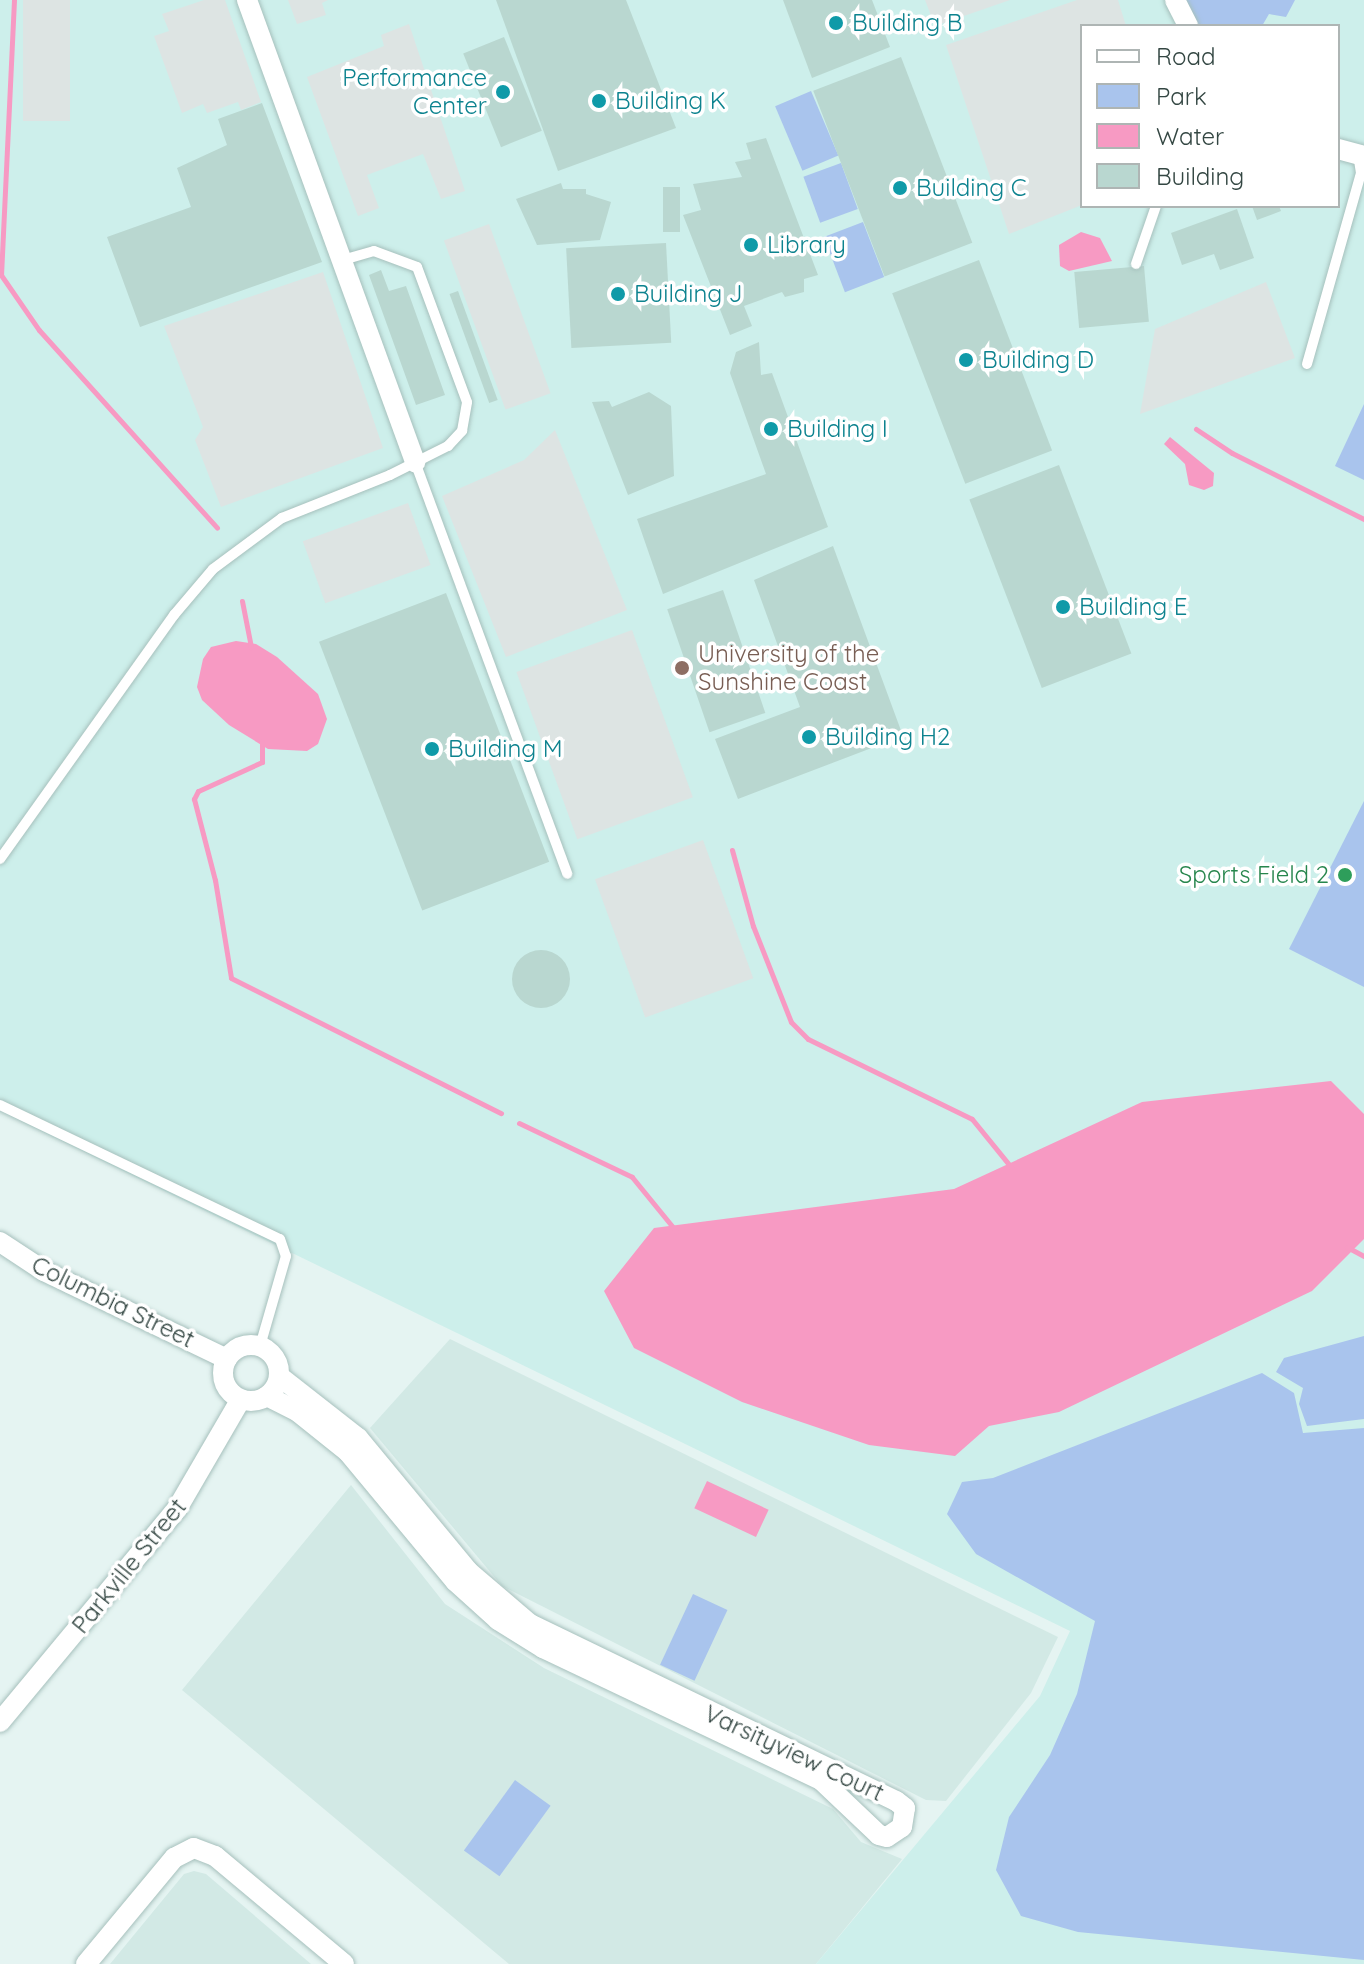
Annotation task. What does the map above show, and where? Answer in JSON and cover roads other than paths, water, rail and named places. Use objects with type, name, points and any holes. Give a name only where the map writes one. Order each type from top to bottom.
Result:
[{"type":"street","points":[[247,0],[415,462]]},
{"type":"street","points":[[1175,0],[1187,24]]},
{"type":"street","name":"Columbia Street","points":[[0,1242],[44,1271],[227,1359]]},
{"type":"street","points":[[241,1346],[260,1346],[275,1358],[279,1376],[267,1396],[241,1399],[225,1381],[227,1359],[241,1346]]},
{"type":"street","name":"Varsityview Court","points":[[279,1376],[358,1438],[461,1576]]},
{"type":"street","name":"Varsityview Court","points":[[267,1396],[298,1412],[348,1452],[498,1620],[543,1648],[644,1688],[823,1774]]},
{"type":"street","name":"Parkville Street","points":[[0,1722],[177,1509],[241,1399]]},
{"type":"street","points":[[86,1964],[174,1858],[197,1848],[215,1856],[344,1964]]},
{"type":"lane","points":[[1307,364],[1359,181],[1353,153]]},
{"type":"lane","points":[[1136,264],[1155,208]]},
{"type":"lane","points":[[0,859],[174,615],[213,569],[282,518],[448,446],[467,422],[467,402],[423,276],[396,255],[365,251],[342,260]]},
{"type":"lane","points":[[415,462],[567,874]]},
{"type":"lane","points":[[0,1105],[280,1239],[286,1256],[260,1346]]},
{"type":"water","points":[[1081,232],[1100,238],[1112,261],[1069,271],[1060,266],[1059,245]]},
{"type":"water","points":[[1170,437],[1214,473],[1213,486],[1204,490],[1189,485],[1185,464],[1164,444]]},
{"type":"water","points":[[236,641],[256,644],[277,657],[318,694],[327,719],[318,744],[307,751],[268,749],[229,725],[202,700],[197,687],[203,659],[211,647]]},
{"type":"water","points":[[1331,1081],[1364,1114],[1364,1239],[1312,1291],[1059,1412],[989,1426],[955,1456],[869,1445],[742,1402],[634,1348],[604,1291],[654,1228],[954,1189],[1142,1102]]},
{"type":"water","points":[[707,1481],[769,1510],[756,1537],[694,1508]]},
{"type":"waterway","points":[[14,0],[1,275],[39,330],[217,528]]},
{"type":"waterway","points":[[1196,429],[1232,453],[1364,519]]},
{"type":"waterway","points":[[242,601],[251,647]]},
{"type":"waterway","points":[[262,741],[262,762],[198,791],[194,799],[215,880],[231,978],[501,1113]]},
{"type":"waterway","points":[[732,850],[753,926],[791,1022],[808,1039],[972,1119],[1011,1167]]},
{"type":"waterway","points":[[519,1123],[632,1177],[676,1231]]},
{"type":"waterway","points":[[1347,1247],[1364,1256]]},
{"type":"place","name":"Building B","points":[[836,23]]},
{"type":"place","name":"Performance Center","points":[[503,92]]},
{"type":"place","name":"Building K","points":[[599,101]]},
{"type":"place","name":"Building C","points":[[900,188]]},
{"type":"place","name":"Library","points":[[751,245]]},
{"type":"place","name":"Building J","points":[[618,294]]},
{"type":"place","name":"Building D","points":[[966,360]]},
{"type":"place","name":"Building I","points":[[771,429]]},
{"type":"place","name":"Building E","points":[[1063,607]]},
{"type":"place","name":"University of the Sunshine Coast","points":[[682,668]]},
{"type":"place","name":"Building H2","points":[[809,737]]},
{"type":"place","name":"Building M","points":[[432,749]]},
{"type":"place","name":"Sports Field 2","points":[[1345,875]]}]
